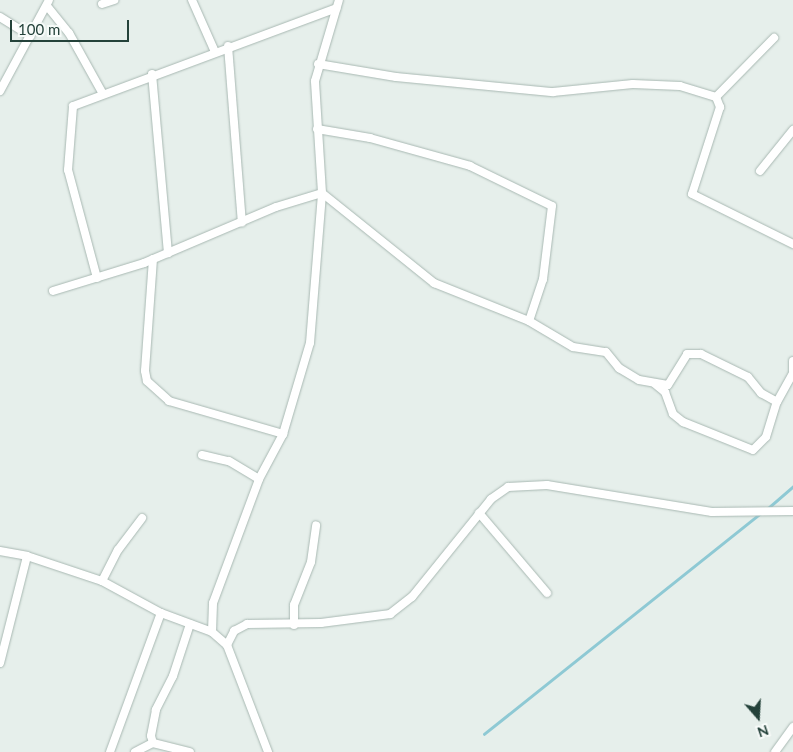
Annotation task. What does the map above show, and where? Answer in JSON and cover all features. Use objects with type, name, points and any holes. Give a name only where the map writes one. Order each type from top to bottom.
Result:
[{"type":"street","points":[[102,4],[114,0]]},
{"type":"street","points":[[192,0],[215,52]]},
{"type":"street","points":[[0,91],[48,3],[69,32],[104,94]]},
{"type":"street","points":[[97,278],[68,170],[73,106],[337,4]]},
{"type":"street","points":[[212,632],[214,603],[259,478],[283,434],[310,343],[322,193],[317,129],[318,64],[337,4]]},
{"type":"street","points":[[0,17],[30,36]]},
{"type":"street","points":[[716,97],[774,38]]},
{"type":"street","points":[[228,46],[242,222]]},
{"type":"street","points":[[318,64],[396,77],[553,92],[633,84],[680,86],[716,97]]},
{"type":"street","points":[[152,74],[168,253]]},
{"type":"street","points":[[716,97],[720,107],[692,194],[793,244]]},
{"type":"street","points":[[317,129],[370,138],[470,166],[552,206],[543,280],[529,322]]},
{"type":"street","points":[[760,171],[793,130]]},
{"type":"street","points":[[53,291],[153,259],[242,222],[322,193]]},
{"type":"street","points":[[322,193],[434,283],[529,322],[573,347],[606,352],[619,368],[639,380],[654,383],[673,382],[684,357],[701,354],[748,377],[761,393],[777,402]]},
{"type":"street","points":[[153,259],[145,371],[147,381],[169,401],[283,434]]},
{"type":"street","points":[[654,383],[665,392],[673,414],[683,422],[753,450],[766,437],[777,402],[793,372],[793,360]]},
{"type":"street","points":[[202,455],[229,461],[259,478]]},
{"type":"street","points":[[228,645],[234,631],[247,624],[294,625],[390,614],[412,597],[479,513],[508,487],[532,484],[712,512],[793,511]]},
{"type":"street","points":[[479,513],[547,593]]},
{"type":"street","points":[[102,581],[118,550],[142,518]]},
{"type":"street","points":[[294,625],[294,605],[311,562],[316,525]]},
{"type":"street","points":[[0,551],[27,556],[102,581],[161,613],[212,632],[228,645],[268,752]]},
{"type":"street","points":[[0,663],[27,556]]},
{"type":"street","points":[[110,752],[161,613]]},
{"type":"street","points":[[154,743],[151,736],[156,710],[173,676],[190,624]]},
{"type":"street","points":[[775,752],[793,727]]},
{"type":"street","points":[[135,752],[154,743],[190,752]]},
{"type":"waterway","points":[[767,509],[793,486]]},
{"type":"waterway","points":[[484,734],[760,514]]}]
